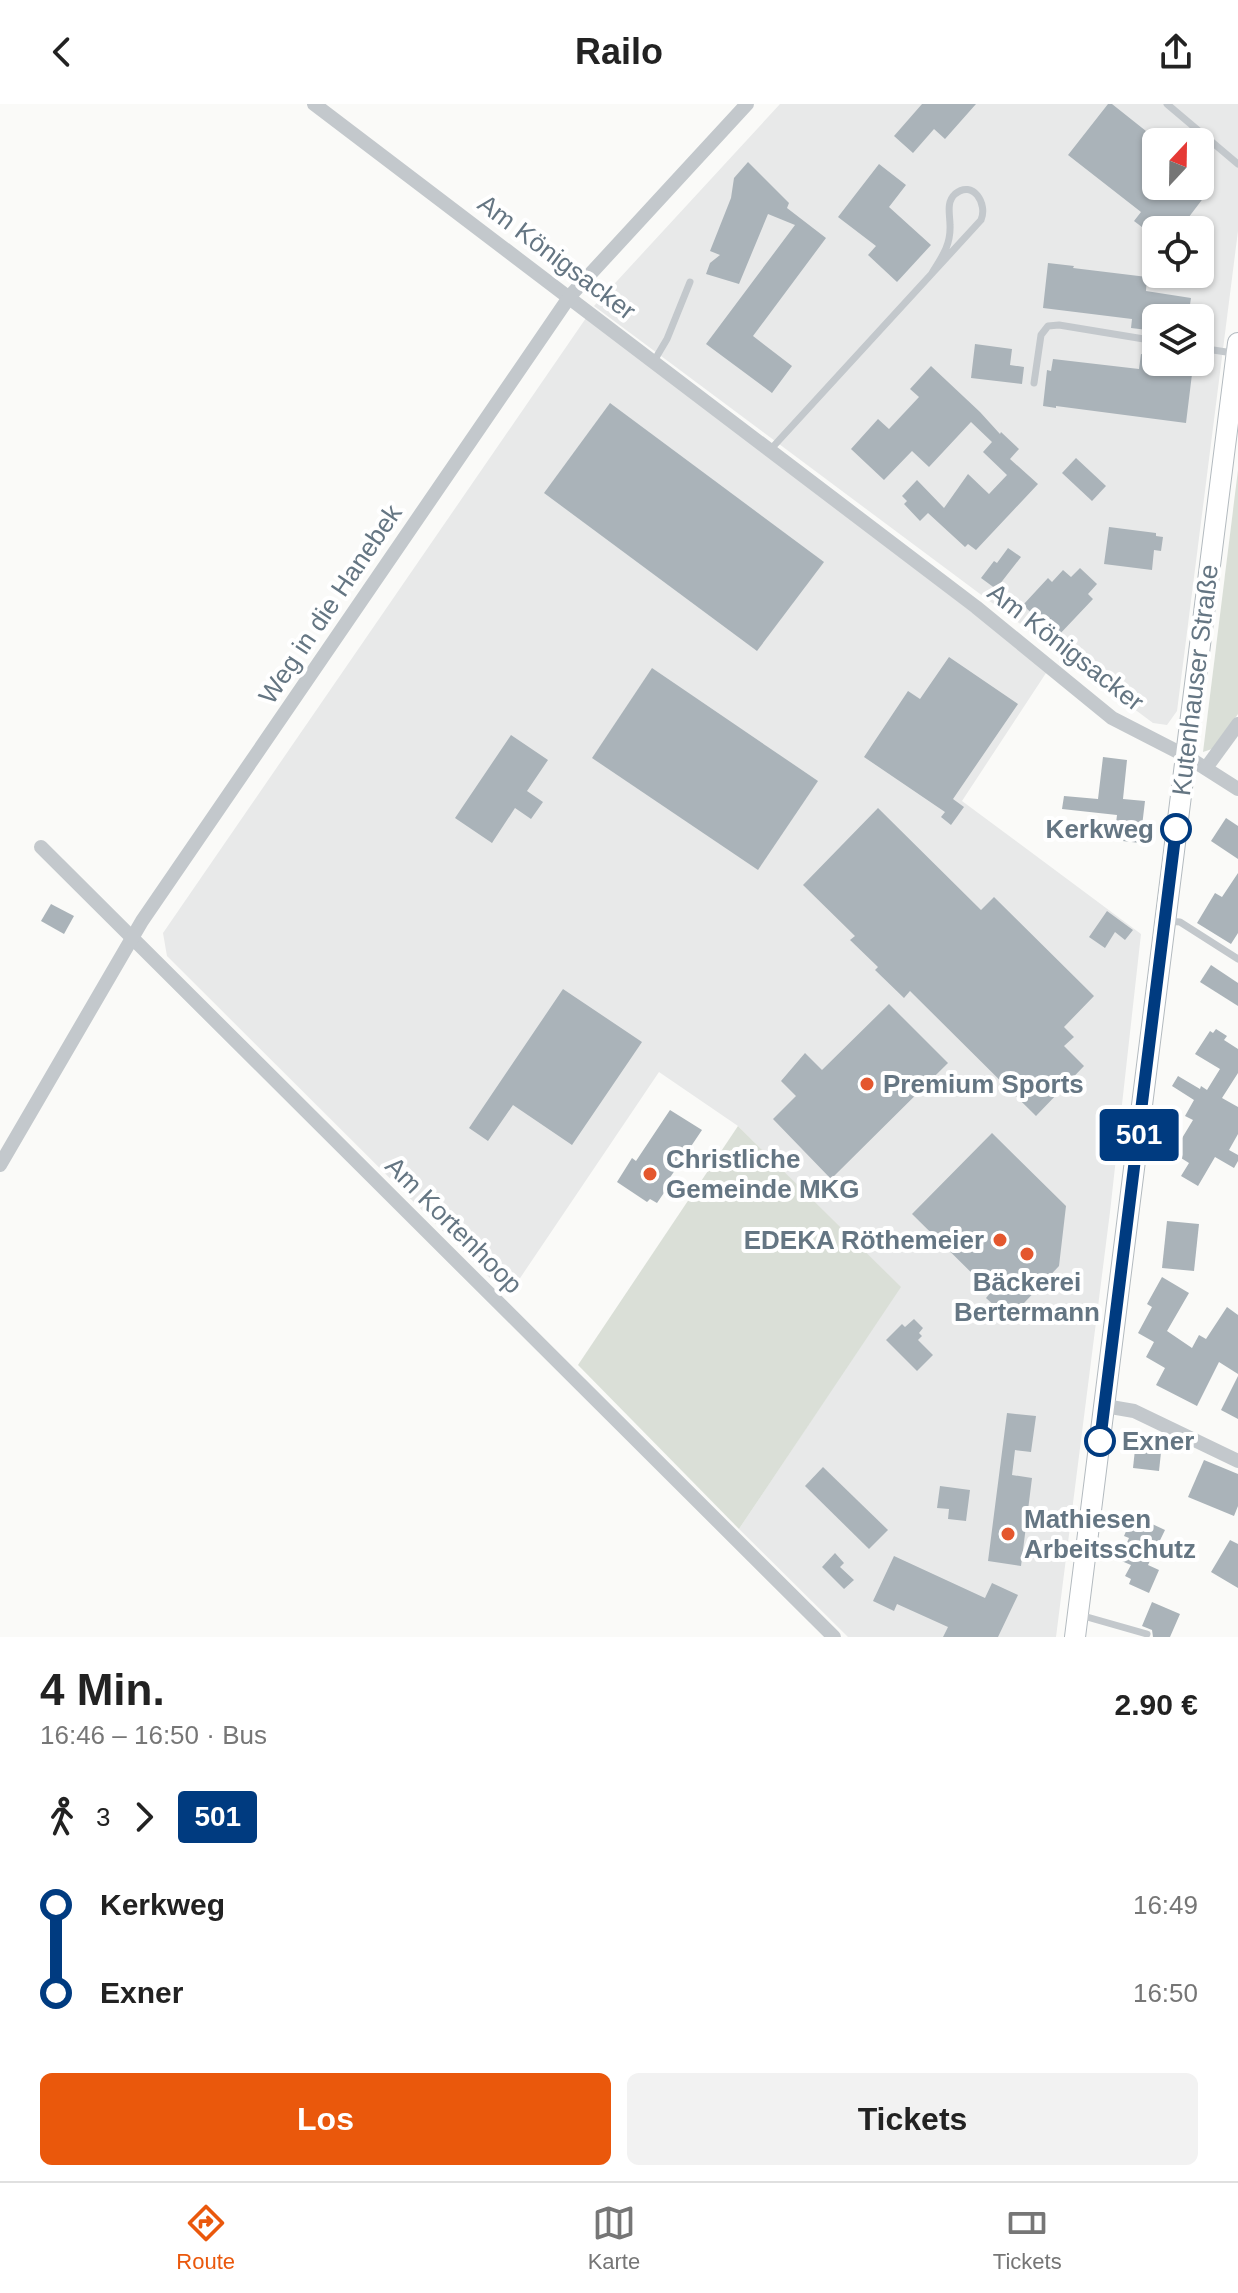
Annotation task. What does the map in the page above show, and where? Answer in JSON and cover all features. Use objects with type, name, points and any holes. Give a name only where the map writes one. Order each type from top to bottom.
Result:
[{"type":"street","name":"Am Königsacker","points":[[314,104],[976,607],[1112,718],[1186,756],[1238,789]]},
{"type":"street","name":"Weg in die Hanebek","points":[[0,1165],[132,939],[570,296],[747,104]]},
{"type":"street","name":"Kutenhauser Straße","points":[[1075,1637],[1237,348]]},
{"type":"street","points":[[1206,768],[1238,724]]},
{"type":"street","name":"Am Kortenhoop","points":[[41,847],[834,1637]]},
{"type":"street","points":[[1105,1406],[1134,1411],[1238,1461]]},
{"type":"lane","points":[[1167,104],[1238,164]]},
{"type":"lane","points":[[770,450],[983,218],[981,200],[973,192],[962,191],[950,202],[948,247],[932,273]]},
{"type":"lane","points":[[654,361],[667,339],[690,282]]},
{"type":"lane","points":[[1034,383],[1041,335],[1048,326],[1059,325],[1142,339]]},
{"type":"lane","points":[[1214,348],[1237,348]]},
{"type":"lane","points":[[1165,921],[1180,922],[1238,959]]},
{"type":"lane","points":[[1078,1615],[1147,1634]]},
{"type":"shaded area","points":[[780,104],[1238,104],[1238,231],[1177,711],[1167,725],[1153,723],[594,306]]},
{"type":"shaded area","points":[[586,318],[1048,670],[962,801],[1141,934],[1110,1212],[1056,1637],[848,1637],[739,1529],[900,1287],[738,1126],[659,1072],[508,1296],[167,956],[163,933]]},
{"type":"shaded area","points":[[1238,470],[1238,714],[1215,748],[1203,752]]},
{"type":"shaded area","points":[[738,1126],[901,1287],[739,1529],[578,1365]]},
{"type":"building","points":[[922,104],[976,104],[945,139],[934,129],[913,153],[894,136]]},
{"type":"building","points":[[1108,104],[1112,104],[1142,128],[1142,200],[1202,200],[1190,216],[1142,216],[1142,227],[1134,221],[1141,212],[1068,155]]},
{"type":"building","points":[[748,162],[789,203],[787,208],[826,238],[753,336],[792,366],[772,393],[706,344],[795,225],[768,214],[739,284],[706,274],[710,263],[720,255],[710,251],[731,198],[734,178]]},
{"type":"building","points":[[879,164],[906,185],[889,207],[931,245],[897,282],[868,255],[876,246],[838,217]]},
{"type":"building","points":[[1048,263],[1142,276],[1142,288],[1146,288],[1146,291],[1191,298],[1190,304],[1142,304],[1142,329],[1131,328],[1132,319],[1043,308]]},
{"type":"building","points":[[975,344],[1012,349],[1010,365],[1024,367],[1022,384],[971,378]]},
{"type":"building","points":[[1141,354],[1142,376],[1192,376],[1186,423],[1043,406],[1047,370],[1051,371],[1053,359],[1139,369]]},
{"type":"building","points":[[931,366],[1019,449],[1010,459],[1038,484],[976,550],[968,544],[965,547],[928,513],[920,521],[904,504],[907,501],[902,496],[917,480],[944,508],[968,474],[989,494],[1007,475],[983,452],[992,442],[971,422],[929,467],[912,451],[884,480],[851,449],[878,419],[889,429],[919,397],[910,389]]},
{"type":"building","points":[[610,403],[824,562],[757,651],[544,493]]},
{"type":"building","points":[[1076,458],[1106,486],[1092,501],[1062,473]]},
{"type":"building","points":[[1109,527],[1156,533],[1156,536],[1163,537],[1161,551],[1154,550],[1152,570],[1104,564]]},
{"type":"building","points":[[1008,548],[1021,557],[996,589],[981,578]]},
{"type":"building","points":[[1080,568],[1097,584],[1088,594],[1093,599],[1057,637],[1023,605],[1048,578],[1052,582],[1063,570],[1071,577]]},
{"type":"building","points":[[949,657],[1018,704],[953,799],[964,807],[951,825],[941,817],[945,812],[864,757],[908,691],[920,699]]},
{"type":"building","points":[[652,668],[818,781],[758,870],[592,758]]},
{"type":"building","points":[[511,735],[548,760],[527,791],[543,802],[531,819],[515,808],[492,843],[455,818]]},
{"type":"building","points":[[1103,757],[1127,760],[1123,799],[1145,801],[1140,843],[1114,840],[1117,815],[1062,809],[1064,796],[1098,799]]},
{"type":"building","points":[[878,808],[981,910],[994,897],[1094,996],[1064,1027],[1074,1037],[1064,1046],[1084,1066],[1036,1116],[910,991],[904,998],[875,970],[878,967],[850,940],[855,936],[803,885]]},
{"type":"building","points":[[1226,818],[1238,826],[1238,859],[1211,841]]},
{"type":"building","points":[[1238,873],[1238,933],[1231,944],[1197,923],[1215,893],[1222,897]]},
{"type":"building","points":[[51,904],[74,916],[64,934],[41,921]]},
{"type":"building","points":[[1107,911],[1133,930],[1125,940],[1115,932],[1105,948],[1089,937]]},
{"type":"building","points":[[1211,965],[1238,983],[1238,1006],[1200,982]]},
{"type":"building","points":[[563,989],[642,1042],[572,1145],[513,1105],[488,1141],[469,1128]]},
{"type":"building","name":"Premium Sports","points":[[889,1004],[948,1063],[831,1179],[773,1119],[796,1096],[781,1081],[805,1053],[822,1070]]},
{"type":"building","points":[[1216,1029],[1227,1036],[1224,1040],[1238,1049],[1238,1073],[1222,1098],[1238,1107],[1238,1134],[1229,1150],[1238,1155],[1238,1161],[1234,1168],[1215,1157],[1198,1186],[1181,1176],[1189,1163],[1173,1153],[1193,1120],[1185,1116],[1194,1100],[1172,1086],[1178,1076],[1207,1090],[1220,1069],[1195,1054],[1210,1031],[1213,1033]]},
{"type":"building","points":[[670,1110],[702,1130],[667,1182],[670,1184],[657,1203],[650,1199],[647,1202],[617,1182],[632,1158],[636,1161]]},
{"type":"building","name":"EDEKA Röthemeier","points":[[992,1133],[1066,1206],[1059,1266],[1009,1319],[986,1298],[991,1292],[912,1214]]},
{"type":"building","points":[[1167,1221],[1199,1224],[1194,1271],[1162,1268]]},
{"type":"building","points":[[1162,1277],[1189,1293],[1167,1331],[1192,1348],[1199,1335],[1206,1339],[1227,1307],[1238,1315],[1238,1374],[1219,1362],[1197,1406],[1156,1385],[1165,1368],[1146,1357],[1154,1342],[1138,1333],[1152,1307],[1147,1304]]},
{"type":"building","points":[[914,1319],[923,1328],[918,1340],[933,1355],[917,1371],[886,1340],[902,1324],[905,1327]]},
{"type":"building","points":[[1238,1376],[1238,1419],[1221,1410]]},
{"type":"building","points":[[1007,1413],[1036,1416],[1031,1452],[1015,1450],[1012,1475],[1032,1478],[1021,1566],[988,1561]]},
{"type":"building","points":[[1136,1440],[1162,1443],[1159,1471],[1133,1468]]},
{"type":"building","points":[[1204,1460],[1238,1474],[1238,1506],[1234,1516],[1188,1497]]},
{"type":"building","points":[[823,1467],[888,1530],[869,1549],[805,1486]]},
{"type":"building","points":[[940,1486],[970,1490],[966,1521],[948,1519],[949,1509],[937,1508]]},
{"type":"building","points":[[1133,1515],[1165,1530],[1148,1565],[1159,1570],[1149,1593],[1129,1584],[1131,1579],[1125,1576],[1131,1565],[1119,1560],[1129,1538],[1124,1536]]},
{"type":"building","points":[[1230,1540],[1238,1544],[1238,1588],[1211,1572]]},
{"type":"building","points":[[835,1553],[844,1563],[840,1567],[854,1580],[844,1589],[822,1567]]},
{"type":"building","points":[[894,1556],[985,1598],[992,1583],[1018,1595],[998,1637],[943,1637],[948,1627],[897,1604],[894,1611],[873,1601]]},
{"type":"building","points":[[1152,1602],[1180,1614],[1170,1637],[1153,1637],[1152,1630],[1142,1626]]},
{"type":"bus line","name":"501","points":[[1100,1441],[1176,829]]},
{"type":"place","name":"Kerkweg","points":[[1176,829]]},
{"type":"place","name":"Premium Sports","points":[[867,1084]]},
{"type":"place","name":"Christliche Gemeinde MKG","points":[[650,1174]]},
{"type":"place","name":"EDEKA Röthemeier","points":[[1000,1240]]},
{"type":"place","name":"Bäckerei Bertermann","points":[[1027,1254]]},
{"type":"place","name":"Exner","points":[[1100,1441]]},
{"type":"place","name":"Mathiesen Arbeitsschutz","points":[[1008,1534]]}]
